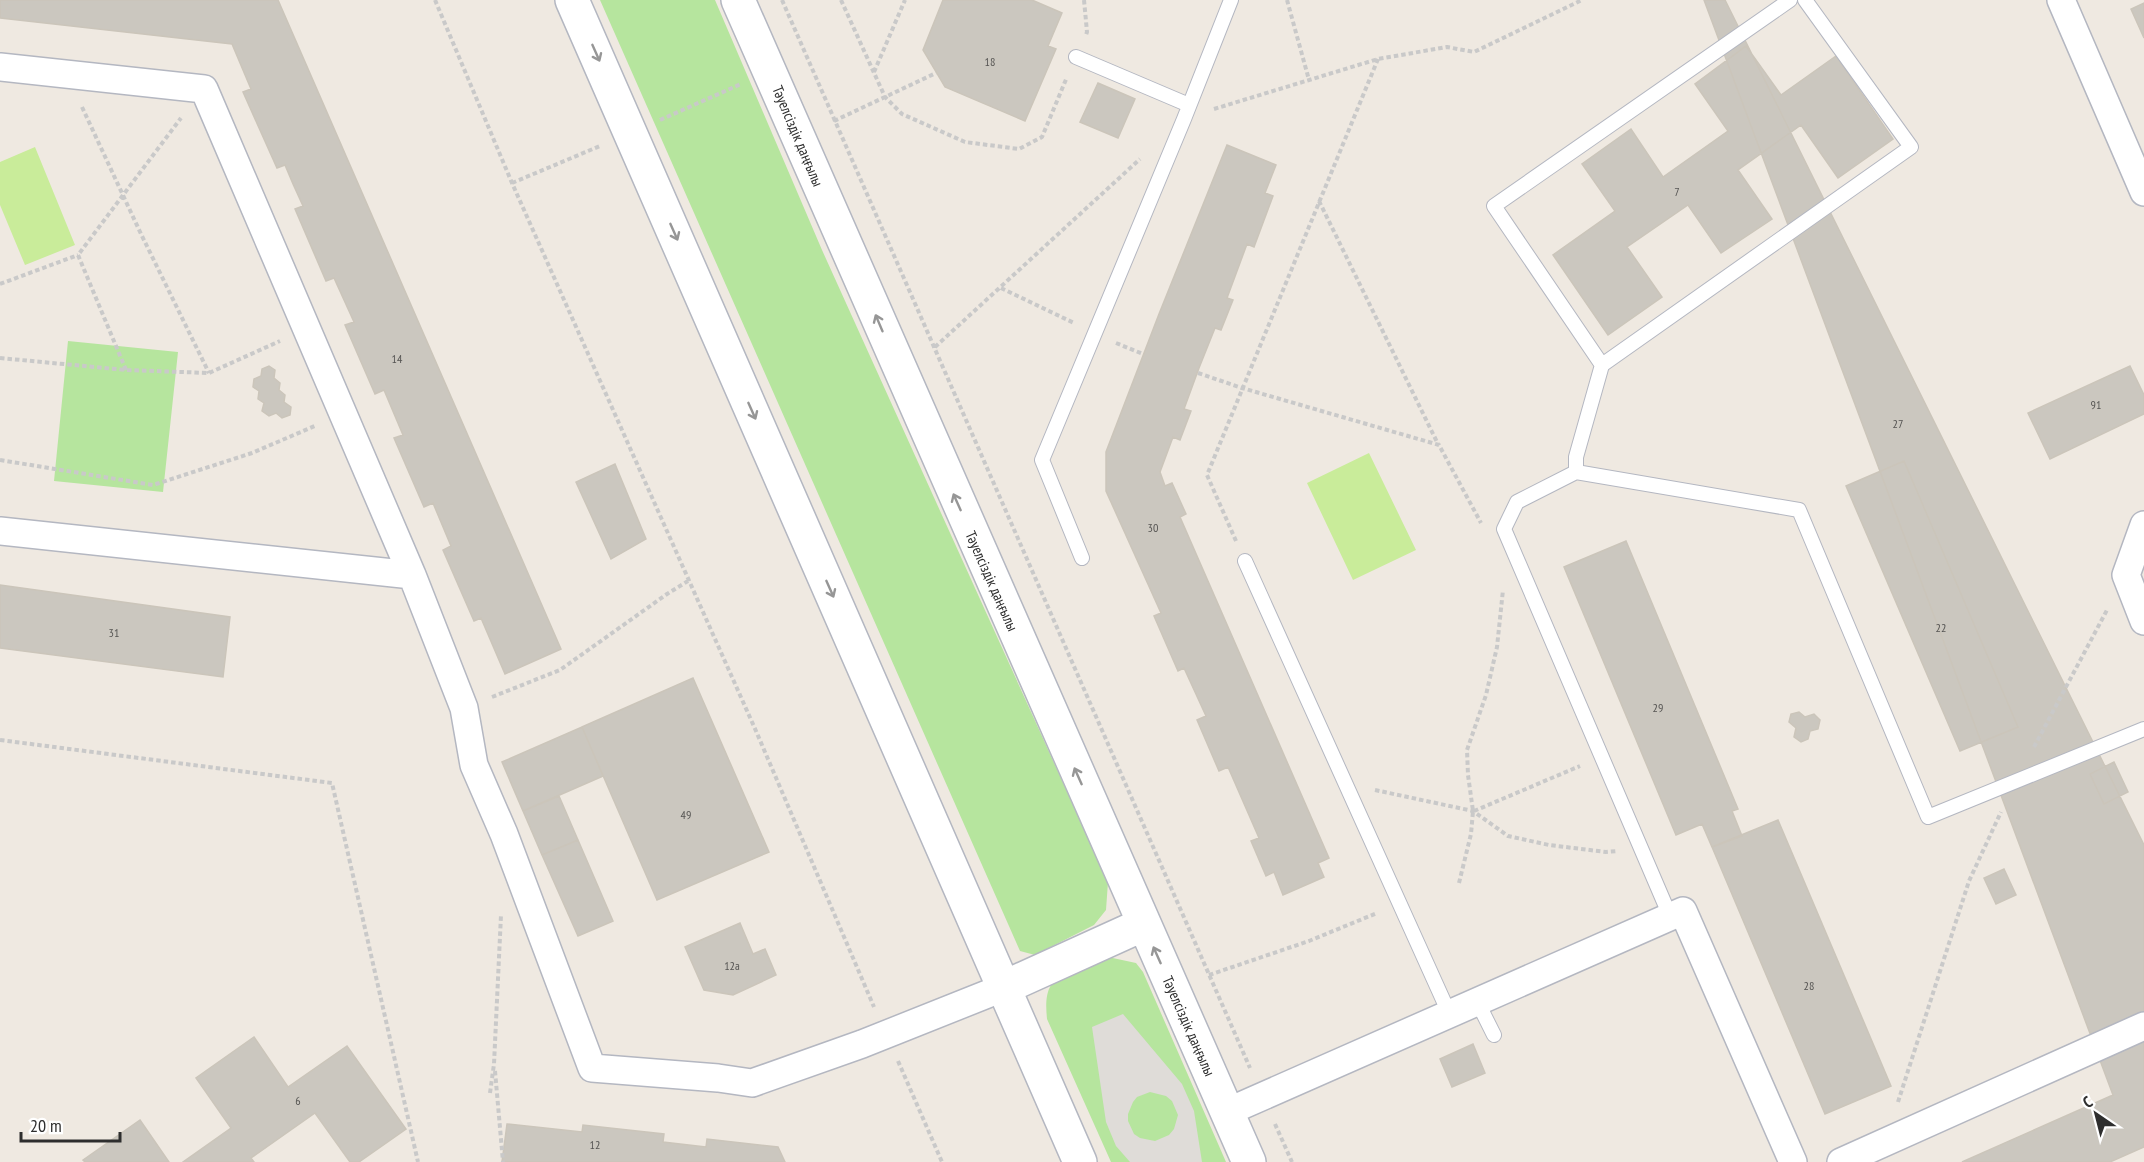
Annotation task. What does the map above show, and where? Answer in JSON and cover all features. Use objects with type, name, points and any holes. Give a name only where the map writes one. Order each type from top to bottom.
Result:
[{"type":"street","points":[[572,0],[1080,1162]]},
{"type":"street","name":"Тәуелсіздік даңғылы","points":[[738,0],[1249,1162]]},
{"type":"street","points":[[2061,0],[2144,192]]},
{"type":"street","points":[[0,67],[204,88],[412,575],[464,708],[474,765],[504,834],[592,1068],[718,1078],[752,1083],[862,1044],[1005,987],[1144,924]]},
{"type":"street","points":[[2144,525],[2126,575],[2144,621]]},
{"type":"street","points":[[0,531],[412,575]]},
{"type":"street","points":[[1227,1112],[1683,910],[1790,1160]]},
{"type":"street","points":[[1841,1162],[2144,1026]]},
{"type":"lane","points":[[1082,558],[1042,460],[1231,0]]},
{"type":"lane","points":[[1602,365],[1494,206],[1790,0]]},
{"type":"lane","points":[[1576,472],[1576,457],[1602,365],[1911,147],[1804,0]]},
{"type":"lane","points":[[1076,57],[1189,105]]},
{"type":"lane","points":[[1670,916],[1504,529],[1517,502],[1576,472],[1799,510],[1928,817],[2144,729]]},
{"type":"lane","points":[[1245,561],[1449,1013]]},
{"type":"lane","points":[[1478,1001],[1494,1035]]},
{"type":"path","points":[[435,0],[512,183],[756,731],[942,1162]]},
{"type":"path","points":[[782,0],[1292,1162]]},
{"type":"path","points":[[841,0],[885,97],[902,114],[965,142],[1019,149],[1042,137],[1087,32],[1084,0]]},
{"type":"path","points":[[874,73],[905,0]]},
{"type":"path","points":[[1287,0],[1309,80]]},
{"type":"path","points":[[935,347],[1184,119],[1378,59],[1447,47],[1473,52],[1582,0]]},
{"type":"path","points":[[1245,561],[1207,475],[1378,59]]},
{"type":"path","points":[[834,121],[936,73]]},
{"type":"path","points":[[67,74],[209,373]]},
{"type":"path","points":[[650,124],[745,82]]},
{"type":"path","points":[[0,284],[78,255],[204,88]]},
{"type":"path","points":[[512,183],[609,142]]},
{"type":"path","points":[[1319,201],[1439,445],[1486,532]]},
{"type":"path","points":[[78,255],[126,370]]},
{"type":"path","points":[[0,358],[126,370],[209,373],[307,329]]},
{"type":"path","points":[[1198,373],[1439,445]]},
{"type":"path","points":[[0,460],[153,484],[252,453],[344,413]]},
{"type":"path","points":[[1459,883],[1471,834],[1473,811],[1467,750],[1486,695],[1497,647],[1502,594],[1508,572],[1517,560]]},
{"type":"path","points":[[1885,1142],[1969,881],[2015,783],[2126,575]]},
{"type":"path","points":[[464,708],[560,670],[688,580]]},
{"type":"path","points":[[0,740],[332,783],[418,1162]]},
{"type":"path","points":[[1473,811],[1602,757]]},
{"type":"path","points":[[1345,783],[1473,811],[1508,836],[1549,845],[1606,852],[1641,850]]},
{"type":"path","points":[[1209,975],[1309,941],[1399,903]]},
{"type":"path","points":[[490,1093],[494,1064],[501,914]]},
{"type":"path","points":[[494,1064],[503,1162]]},
{"type":"green space","points":[[600,0],[715,0],[822,250],[1108,882],[1106,910],[1094,925],[1035,955],[1020,951]]},
{"type":"green space","points":[[35,147],[75,245],[25,265],[0,205],[0,162]]},
{"type":"green space","points":[[68,341],[178,352],[163,492],[54,481]]},
{"type":"green space","points":[[1369,453],[1416,550],[1353,580],[1307,483]]},
{"type":"green space","points":[[1108,957],[1136,963],[1143,972],[1226,1162],[1111,1162],[1047,1019],[1046,1006],[1049,989],[1055,981]]},
{"type":"shaded area","points":[[1123,1014],[1182,1084],[1194,1111],[1202,1162],[1130,1162],[1116,1146],[1106,1122],[1092,1027]],"holes":[[[1150,1092],[1166,1096],[1172,1101],[1178,1115],[1174,1129],[1169,1135],[1155,1141],[1140,1138],[1134,1134],[1128,1121],[1128,1114],[1137,1097]]]},
{"type":"building","points":[[0,0],[278,0],[561,649],[505,674],[481,618],[474,621],[443,550],[451,546],[433,503],[424,507],[394,438],[403,435],[384,390],[375,394],[345,325],[354,322],[334,278],[326,281],[295,209],[303,206],[285,165],[277,168],[243,92],[251,89],[232,44],[0,18]]},
{"type":"building","points":[[943,0],[1032,0],[1062,13],[1048,46],[1056,49],[1025,121],[945,87],[923,50]]},
{"type":"building","points":[[1704,0],[1725,0],[2144,845],[2144,1147],[2110,1162],[1962,1162],[2113,1095]]},
{"type":"building","points":[[2144,3],[2144,38],[2131,9]]},
{"type":"building","points":[[1746,46],[1781,95],[1836,56],[1893,139],[1838,178],[1801,125],[1738,170],[1772,219],[1721,253],[1688,205],[1627,247],[1662,297],[1608,335],[1553,255],[1615,211],[1582,164],[1631,129],[1663,177],[1728,131],[1695,84]]},
{"type":"building","points":[[1098,83],[1135,99],[1118,138],[1080,122]]},
{"type":"building","points":[[1227,145],[1276,165],[1265,193],[1273,196],[1254,247],[1247,244],[1227,298],[1233,300],[1221,330],[1215,328],[1199,368],[1184,409],[1191,411],[1180,440],[1173,437],[1160,472],[1165,486],[1172,483],[1186,514],[1180,517],[1329,858],[1318,863],[1324,877],[1283,895],[1274,872],[1266,876],[1251,841],[1259,838],[1228,767],[1219,771],[1197,720],[1206,716],[1184,668],[1178,671],[1154,616],[1161,613],[1106,491],[1106,452]]},
{"type":"building","points":[[269,366],[275,370],[274,378],[280,383],[279,390],[285,395],[284,402],[291,407],[290,415],[282,418],[276,413],[269,416],[262,411],[264,403],[258,399],[259,391],[253,387],[254,379],[261,376],[262,369]]},
{"type":"building","points":[[2130,366],[2144,395],[2144,414],[2050,459],[2028,413]]},
{"type":"building","points":[[1904,461],[2018,727],[1960,751],[1846,486]]},
{"type":"building","points":[[615,464],[646,539],[611,559],[576,482]]},
{"type":"building","points":[[1626,541],[1738,809],[1732,811],[1742,836],[1712,847],[1702,824],[1676,835],[1564,567]]},
{"type":"building","points":[[0,585],[230,617],[223,677],[0,648]]},
{"type":"building","points":[[693,678],[769,852],[657,900],[582,727]]},
{"type":"building","points":[[1799,712],[1805,717],[1814,714],[1820,720],[1818,729],[1810,731],[1808,739],[1801,742],[1794,737],[1796,728],[1789,722],[1791,714]]},
{"type":"building","points":[[582,727],[603,776],[523,811],[502,762]]},
{"type":"building","points":[[2114,762],[2128,792],[2104,804],[2090,774]]},
{"type":"building","points":[[559,796],[578,840],[542,855],[523,811]]},
{"type":"building","points":[[1778,820],[1891,1086],[1825,1114],[1712,847]]},
{"type":"building","points":[[578,840],[613,921],[578,936],[542,855]]},
{"type":"building","points":[[2004,869],[2016,895],[1996,904],[1984,878]]},
{"type":"building","points":[[740,923],[753,954],[765,949],[776,975],[733,995],[704,990],[685,947]]},
{"type":"building","points":[[254,1037],[288,1087],[347,1046],[406,1129],[359,1162],[350,1162],[315,1113],[251,1158],[254,1162],[183,1162],[231,1128],[196,1078]]},
{"type":"building","points":[[1473,1044],[1485,1073],[1452,1087],[1440,1059]]},
{"type":"building","points":[[140,1120],[169,1162],[85,1162],[83,1160]]},
{"type":"building","points":[[507,1124],[582,1132],[583,1125],[664,1134],[663,1142],[706,1147],[707,1139],[778,1147],[785,1162],[502,1162]]}]
